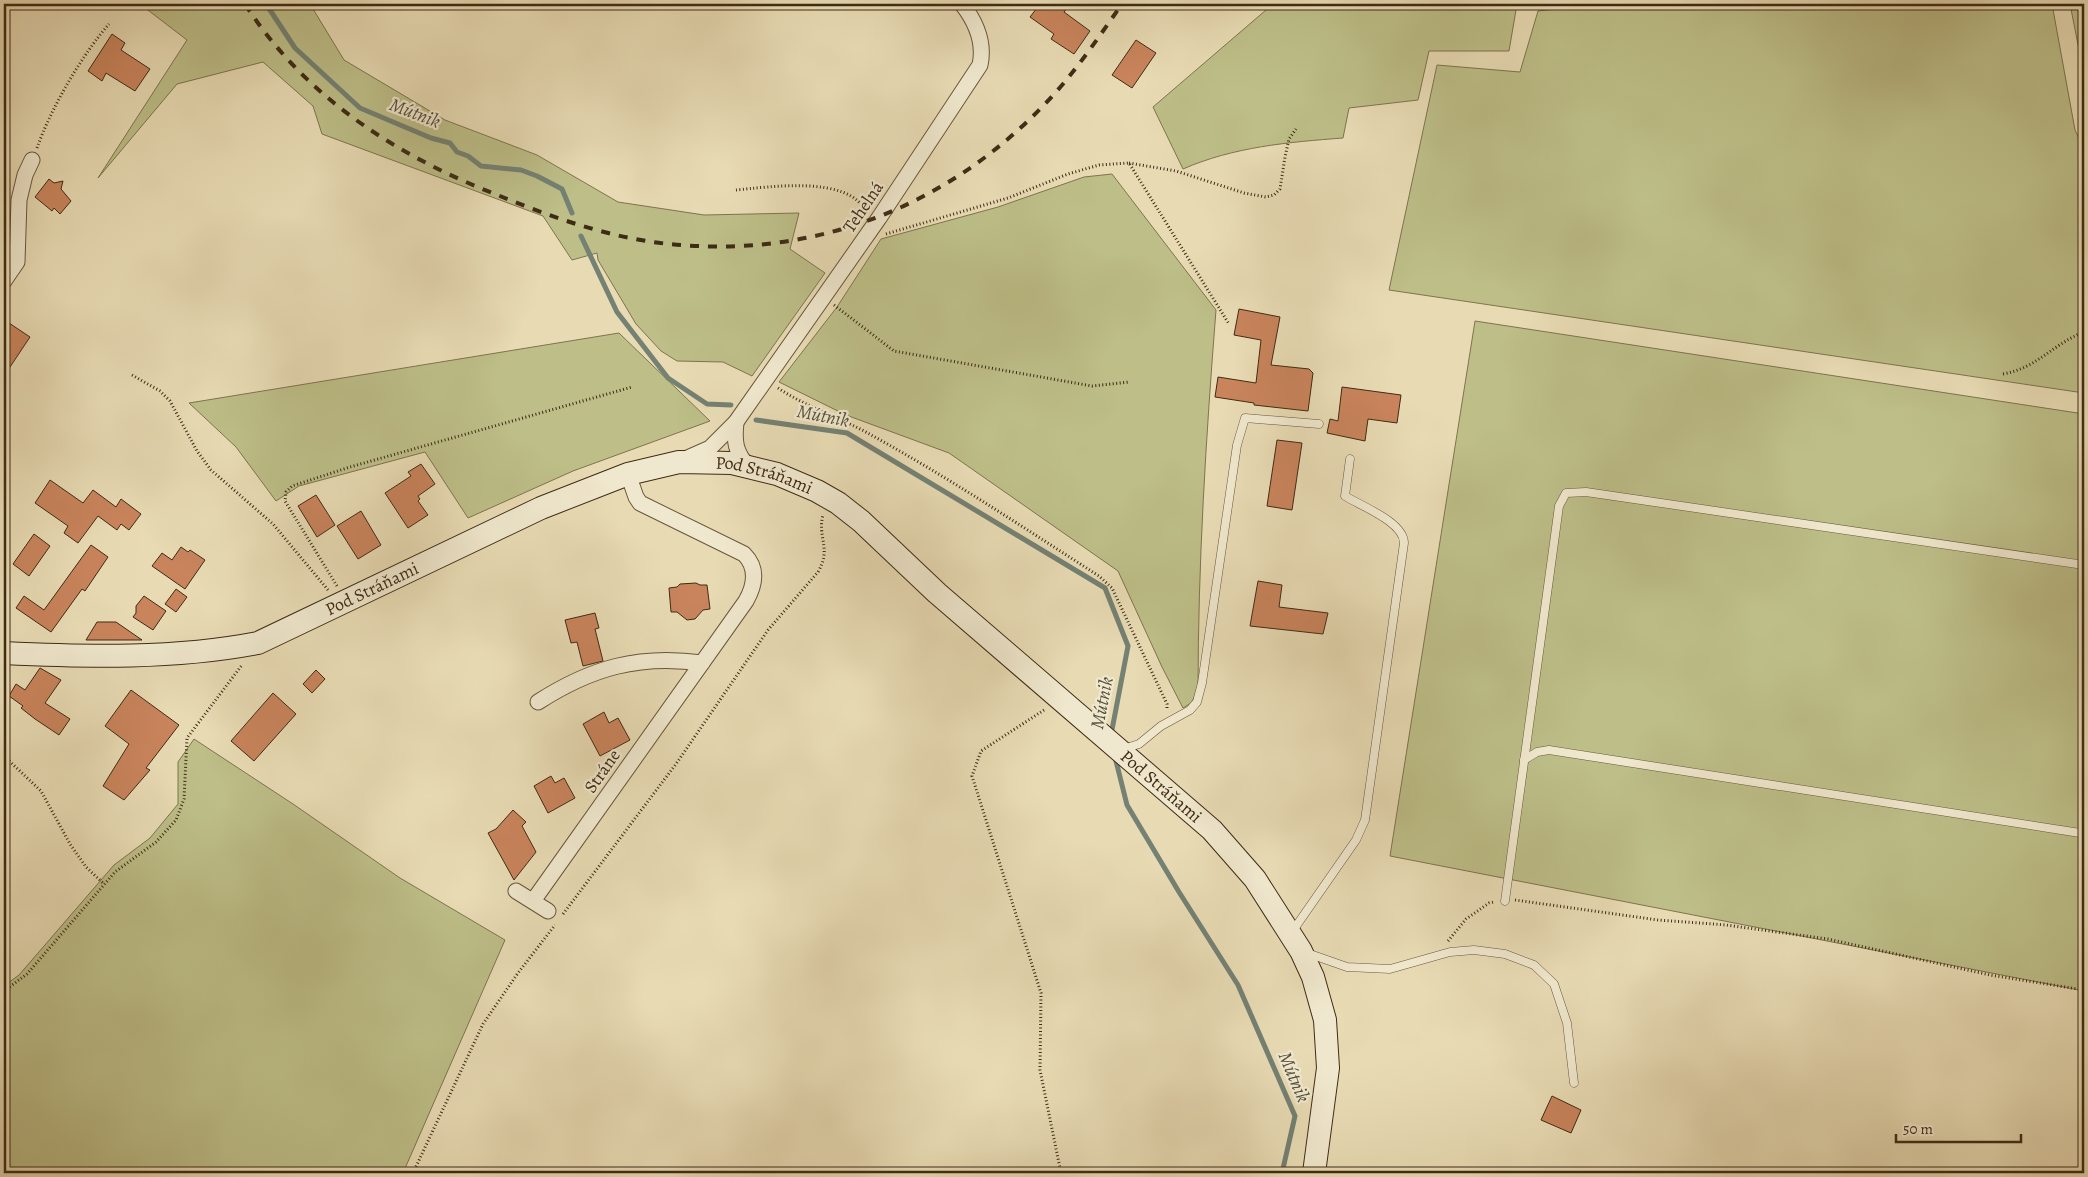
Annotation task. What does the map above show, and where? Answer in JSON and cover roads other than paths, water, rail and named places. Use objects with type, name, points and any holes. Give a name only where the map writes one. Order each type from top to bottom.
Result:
[{"type":"street","name":"Tehelná","points":[[679,462],[710,448],[736,422],[870,231],[980,65],[981,41],[975,23],[962,4]]},
{"type":"street","points":[[4,281],[17,262],[19,200],[25,175],[32,160]]},
{"type":"street","points":[[736,422],[734,440],[738,455],[748,466]]},
{"type":"street","name":"Pod Stráňami","points":[[4,653],[146,655],[222,650],[258,643],[540,508],[628,474],[679,462],[732,463],[748,466],[802,483],[831,499],[861,521],[937,593],[1117,746],[1221,838],[1255,879],[1296,942],[1313,978],[1325,1020],[1328,1068],[1314,1173]]},
{"type":"street","name":"Stráne","points":[[533,901],[750,594],[754,579],[750,559],[732,546],[640,503],[628,474]]},
{"type":"street","points":[[538,702],[579,677],[600,670],[663,660],[702,662]]},
{"type":"street","points":[[516,891],[548,911]]},
{"type":"lane","points":[[1117,746],[1140,744],[1161,726],[1190,710],[1197,702],[1237,445],[1245,418],[1318,424]]},
{"type":"lane","points":[[1350,459],[1344,496],[1395,525],[1404,537],[1404,543],[1365,820],[1356,840],[1296,942],[1347,967],[1390,969],[1435,956],[1474,950],[1506,954],[1534,965],[1554,984],[1567,1023],[1574,1083]]},
{"type":"lane","points":[[1505,901],[1559,506],[1566,493],[1586,492],[2084,565]]},
{"type":"lane","points":[[1524,760],[1537,752],[1549,750],[2080,834],[2084,830]]},
{"type":"waterway","name":"Mútnik","points":[[266,4],[295,48],[360,108],[431,138],[450,143],[457,152],[468,156],[481,166],[521,170],[537,176],[562,189],[572,213]]},
{"type":"waterway","name":"Mútnik","points":[[581,236],[617,312],[668,378],[707,404],[731,405]]},
{"type":"waterway","name":"Mútnik","points":[[756,420],[847,433],[1105,588],[1128,646],[1111,735]]},
{"type":"waterway","name":"Mútnik","points":[[1115,757],[1127,805],[1238,985],[1295,1116],[1282,1173]]},
{"type":"railway","points":[[245,4],[269,37],[295,67],[324,94],[355,119],[422,161],[517,203],[586,227],[657,243],[736,246],[790,241],[842,229],[891,211],[939,188],[983,159],[1025,124],[1063,84],[1122,4]]}]
